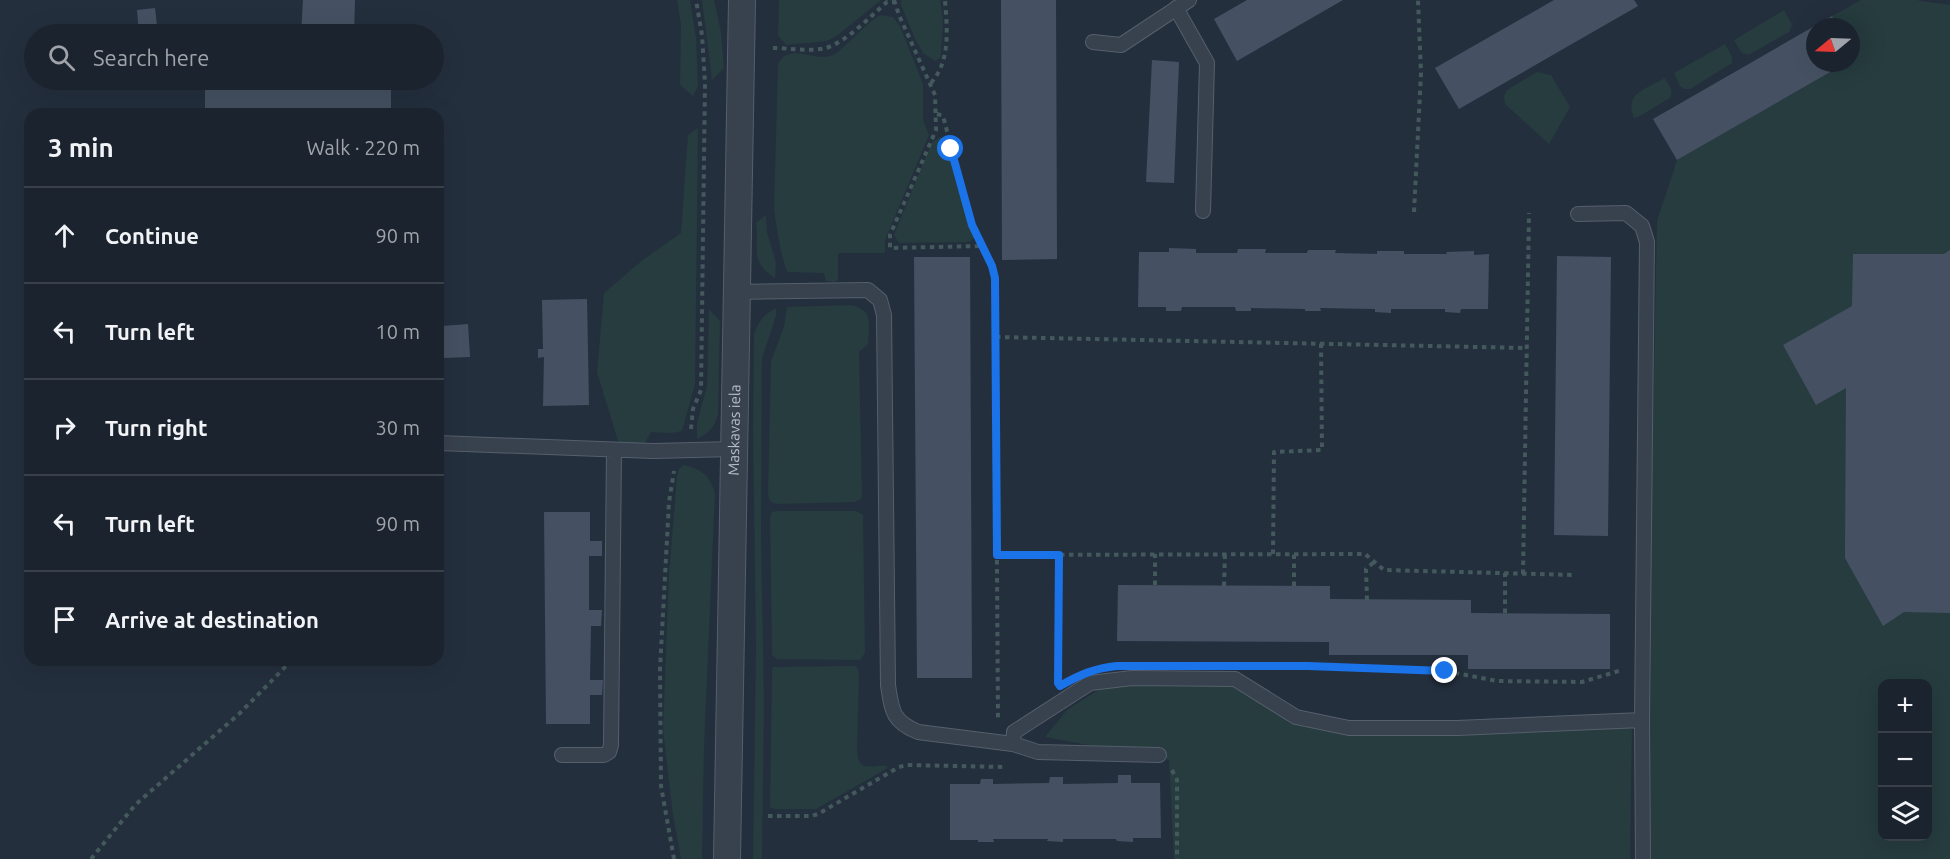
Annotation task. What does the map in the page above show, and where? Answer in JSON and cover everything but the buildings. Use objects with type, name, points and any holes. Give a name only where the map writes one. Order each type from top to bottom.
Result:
[{"type":"street","name":"Maskavas iela","points":[[727,859],[742,0]]},
{"type":"lane","points":[[1093,42],[1121,45],[1189,0]]},
{"type":"lane","points":[[1176,8],[1208,63],[1203,211]]},
{"type":"lane","points":[[1578,214],[1626,213],[1642,226],[1647,242],[1642,720],[1643,859]]},
{"type":"lane","points":[[737,292],[868,290],[880,300],[885,315],[888,685],[892,711],[904,726],[918,732],[1013,744],[1038,752],[1159,754]]},
{"type":"lane","points":[[444,443],[653,451],[735,449]]},
{"type":"lane","points":[[562,755],[604,755],[609,752],[611,745],[614,450]]},
{"type":"lane","points":[[1013,744],[1014,732],[1090,682],[1132,678],[1235,679],[1296,717],[1348,728],[1456,728],[1642,720]]},
{"type":"path","points":[[931,83],[938,75],[945,59],[947,36],[945,0]]},
{"type":"path","points":[[1414,212],[1421,73],[1418,0]]},
{"type":"path","points":[[773,48],[827,48],[845,38],[887,2],[893,1],[931,83],[937,114],[936,130],[890,236],[890,248],[982,246]]},
{"type":"path","points":[[937,114],[943,116],[972,225],[992,266],[995,278],[998,719],[1008,719]]},
{"type":"path","points":[[1523,574],[1529,213]]},
{"type":"path","points":[[996,338],[1526,348]]},
{"type":"path","points":[[1273,554],[1274,452],[1322,450],[1321,344]]},
{"type":"path","points":[[1155,554],[1155,585]]},
{"type":"path","points":[[1224,586],[1225,554]]},
{"type":"path","points":[[1294,554],[1294,586]]},
{"type":"path","points":[[997,555],[1365,554],[1384,570],[1574,575]]},
{"type":"path","points":[[1059,555],[1058,683],[1060,686]]},
{"type":"path","points":[[1367,600],[1366,569],[1374,562]]},
{"type":"path","points":[[1505,573],[1505,613]]},
{"type":"path","points":[[91,859],[135,806],[240,713],[286,666]]},
{"type":"path","points":[[1248,666],[1445,671],[1497,681],[1582,682],[1628,667],[1643,667]]},
{"type":"path","points":[[768,816],[818,814],[899,767],[908,765],[1010,767]]},
{"type":"path","points":[[1171,770],[1177,780],[1177,859]]},
{"type":"green space","points":[[677,0],[690,0],[696,38],[698,86],[693,96],[680,85],[681,25]]},
{"type":"green space","points":[[702,0],[714,0],[721,32],[724,68],[712,80]]},
{"type":"green space","points":[[779,0],[881,0],[838,35],[827,41],[786,45],[778,35]]},
{"type":"green space","points":[[901,0],[940,0],[943,20],[941,57],[935,61],[923,53],[916,41]]},
{"type":"green space","points":[[1861,0],[1916,0],[1950,5],[1950,859],[1644,859],[1657,221],[1677,160],[1830,72],[1860,72],[1860,18],[1833,18],[1832,16]]},
{"type":"green space","points":[[1784,10],[1792,24],[1789,32],[1750,54],[1744,54],[1740,50],[1734,40]]},
{"type":"green space","points":[[880,15],[893,17],[900,26],[923,84],[923,120],[929,135],[885,240],[885,253],[838,253],[838,280],[834,282],[826,281],[824,273],[788,272],[781,251],[774,208],[778,64],[783,57],[789,54],[818,57],[833,55]]},
{"type":"green space","points":[[1725,44],[1732,57],[1732,63],[1690,89],[1680,86],[1674,73]]},
{"type":"green space","points":[[1537,72],[1551,75],[1570,107],[1549,144],[1505,104],[1504,96],[1507,90]]},
{"type":"green space","points":[[1665,78],[1671,90],[1670,98],[1634,118],[1631,110],[1634,97],[1645,88]]},
{"type":"green space","points":[[698,128],[695,384],[682,431],[651,432],[645,443],[619,444],[597,372],[604,293],[644,259],[681,233],[688,135]]},
{"type":"green space","points":[[940,137],[945,141],[974,238],[967,242],[899,243],[894,235],[932,142]]},
{"type":"green space","points":[[766,215],[767,232],[776,263],[775,278],[761,266],[757,253],[756,223]]},
{"type":"green space","points":[[850,305],[858,307],[867,314],[869,324],[868,344],[859,352],[862,498],[855,502],[776,504],[770,501],[768,495],[771,361],[784,327],[787,307]]},
{"type":"green space","points":[[776,308],[776,316],[762,358],[761,535],[764,703],[762,859],[753,859],[756,647],[754,334],[762,318]]},
{"type":"green space","points":[[709,309],[720,321],[718,415],[710,430],[697,439],[697,423],[707,386]]},
{"type":"green space","points":[[684,465],[704,474],[711,482],[715,493],[704,746],[702,859],[681,859],[673,815],[663,730],[669,575],[677,476],[679,469]]},
{"type":"green space","points":[[856,511],[863,515],[865,653],[860,660],[777,659],[772,655],[770,517],[772,512]]},
{"type":"green space","points":[[773,667],[857,667],[859,673],[858,758],[863,765],[888,766],[816,809],[770,807]]},
{"type":"green space","points":[[1235,679],[1296,717],[1349,728],[1632,721],[1630,859],[1174,859],[1169,760],[1045,737],[1067,710],[1114,680]]},
{"type":"route","points":[[951,149],[972,225],[992,266],[995,278],[997,555],[1059,555],[1058,683],[1060,686],[1087,671],[1100,667],[1117,666],[1308,666],[1445,671]]}]
